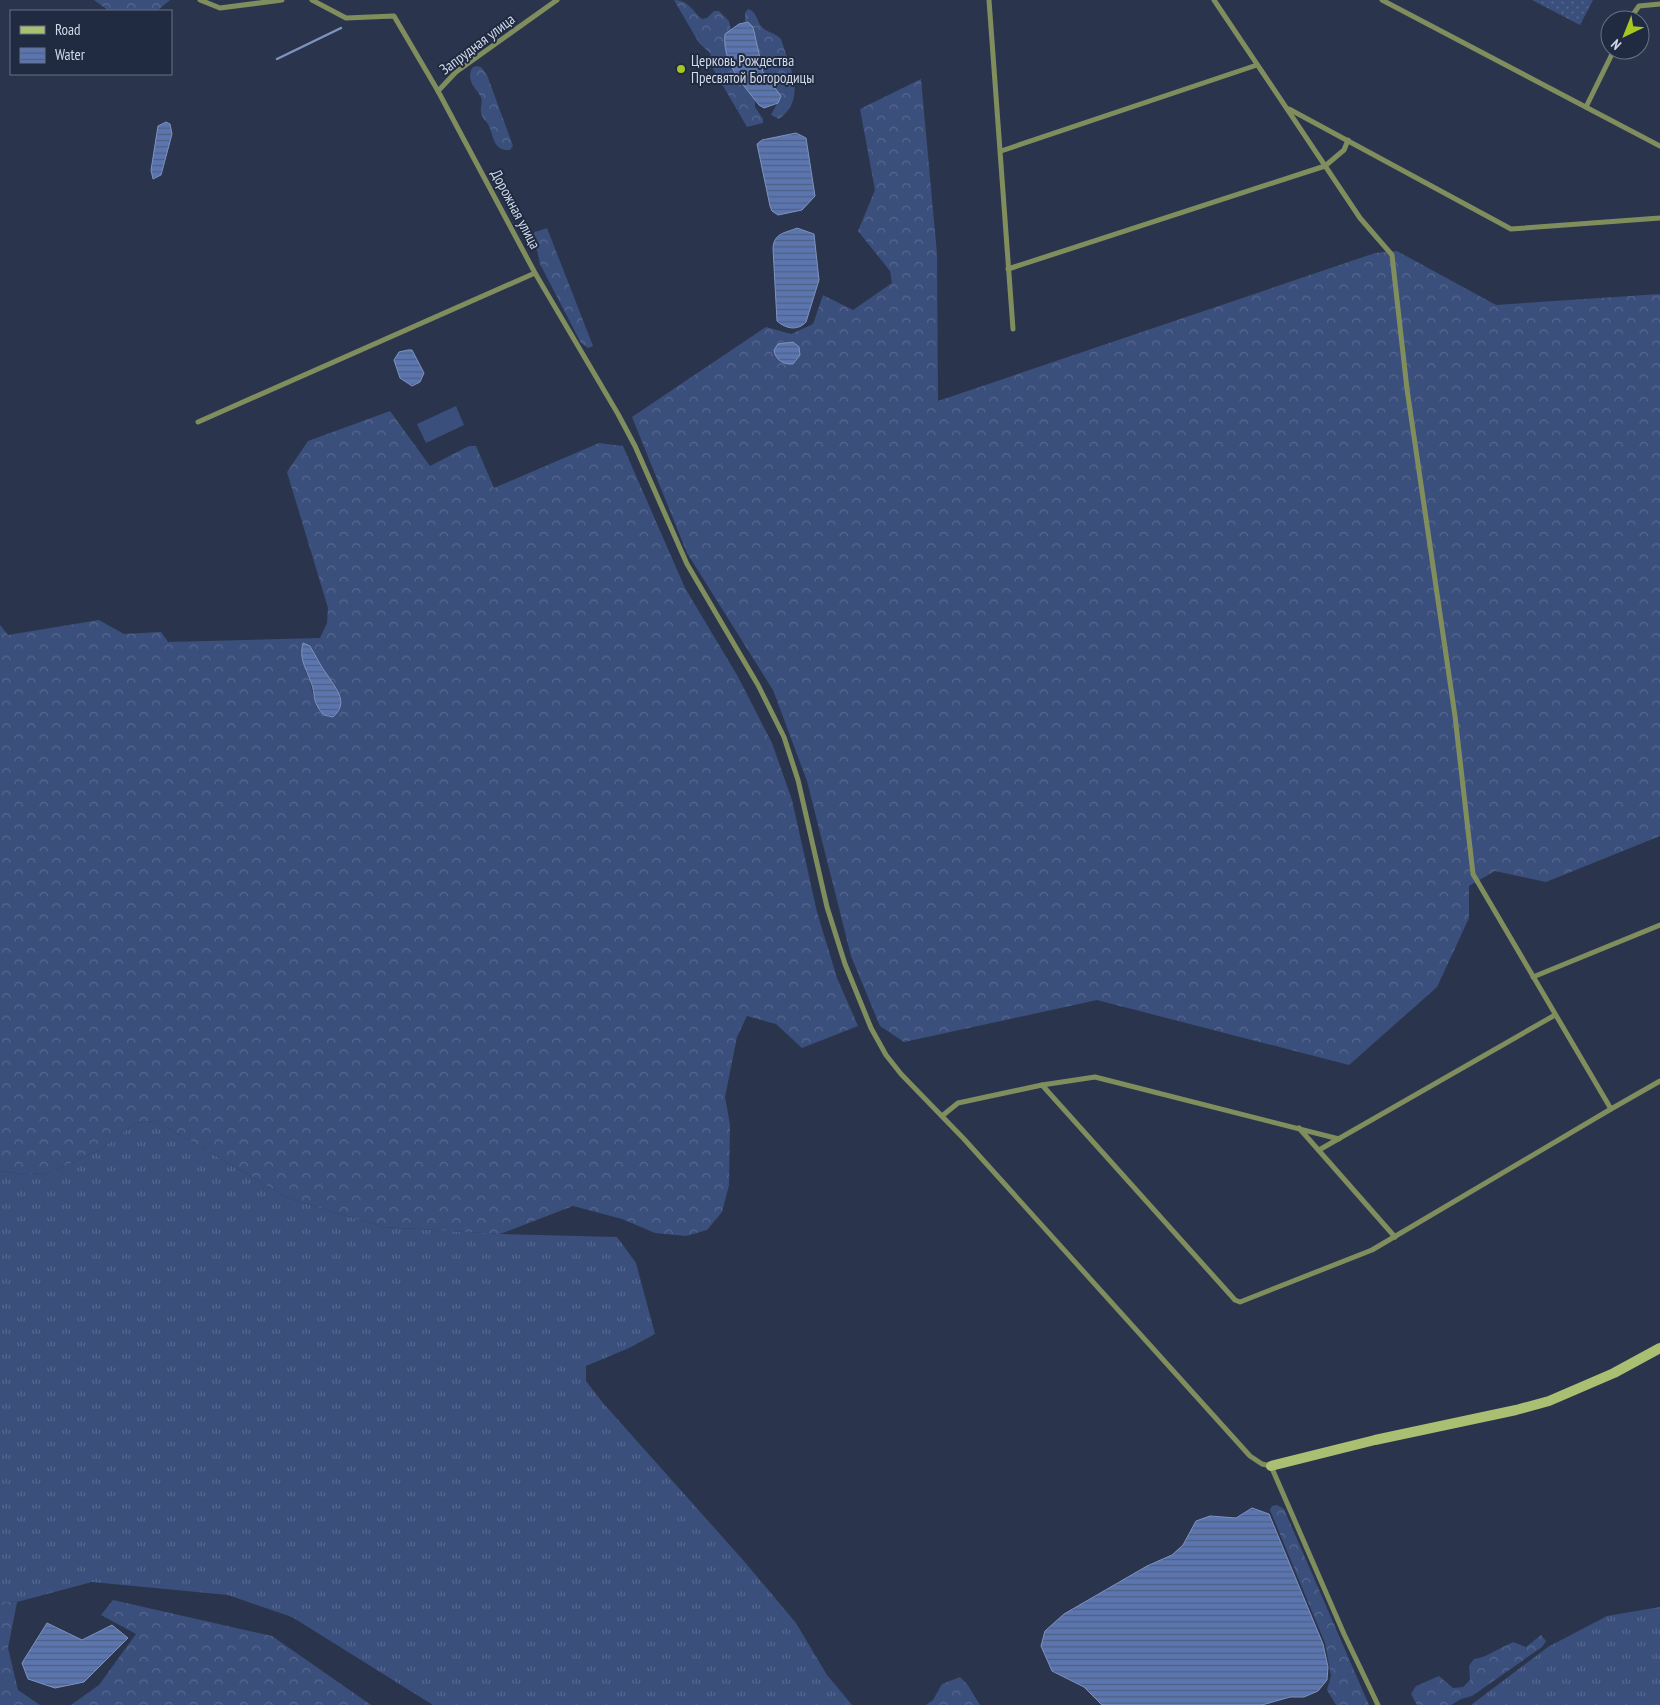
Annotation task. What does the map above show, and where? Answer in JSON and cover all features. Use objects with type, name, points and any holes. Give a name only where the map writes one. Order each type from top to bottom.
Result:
[{"type":"street","points":[[200,0],[220,8],[282,0]]},
{"type":"street","name":"Дорожная улица","points":[[312,0],[346,18],[394,16],[438,91],[535,273],[618,414],[635,446],[687,564],[758,685],[784,737],[798,780],[827,907],[845,964],[871,1028],[886,1055],[901,1074],[942,1116],[1250,1456],[1262,1464],[1271,1466]]},
{"type":"street","name":"Запрудная улица","points":[[438,91],[456,72],[557,0]]},
{"type":"street","points":[[989,0],[1013,329]]},
{"type":"street","points":[[1214,0],[1360,218],[1392,255],[1407,389],[1455,716],[1471,866],[1481,891],[1611,1110]]},
{"type":"street","points":[[1382,0],[1660,146]]},
{"type":"street","points":[[1636,10],[1639,6],[1660,4]]},
{"type":"street","points":[[1586,107],[1609,60]]},
{"type":"street","points":[[1001,151],[1258,65]]},
{"type":"street","points":[[1286,108],[1511,229],[1660,218]]},
{"type":"street","points":[[1008,269],[1325,166],[1344,150],[1348,140]]},
{"type":"street","points":[[198,422],[535,273]]},
{"type":"street","points":[[1533,977],[1660,925]]},
{"type":"street","points":[[1319,1150],[1555,1015]]},
{"type":"street","points":[[942,1116],[958,1102],[1087,1076],[1339,1139]]},
{"type":"street","points":[[1042,1085],[1240,1302],[1372,1250],[1660,1081]]},
{"type":"street","points":[[1299,1128],[1395,1237]]},
{"type":"street","points":[[1378,1705],[1344,1634],[1271,1466],[1375,1440],[1516,1410],[1550,1400],[1614,1373],[1660,1348]]},
{"type":"green space","points":[[94,0],[170,0],[158,10],[106,10]]},
{"type":"green space","points":[[674,0],[687,4],[702,19],[707,18],[714,11],[719,11],[729,21],[731,30],[725,34],[733,71],[755,100],[755,107],[763,119],[763,123],[747,127],[712,67],[710,53],[699,43]]},
{"type":"green space","points":[[1532,0],[1593,0],[1580,25]]},
{"type":"green space","points":[[748,9],[754,12],[763,28],[781,39],[792,71],[794,82],[793,102],[788,111],[779,119],[771,115],[781,96],[763,72],[753,27],[748,22],[745,22],[745,13]]},
{"type":"green space","points":[[476,66],[481,67],[487,75],[513,146],[510,150],[504,150],[497,146],[489,126],[482,116],[481,97],[470,76],[472,68]]},
{"type":"green space","points":[[921,79],[937,254],[938,401],[1375,253],[1397,251],[1496,305],[1660,294],[1660,836],[1546,882],[1495,871],[1469,886],[1469,918],[1437,987],[1349,1065],[1097,1000],[904,1042],[880,1026],[851,956],[807,781],[773,690],[687,553],[632,417],[766,327],[791,334],[813,324],[823,295],[853,310],[892,283],[890,271],[858,231],[875,190],[860,109]]},
{"type":"green space","points":[[547,228],[593,346],[588,348],[581,343],[540,264],[537,250],[529,239],[535,232]]},
{"type":"green space","points":[[456,406],[464,425],[426,443],[417,424]]},
{"type":"green space","points":[[390,411],[430,466],[469,446],[476,446],[494,488],[599,443],[623,446],[685,588],[737,675],[772,743],[792,800],[817,912],[837,978],[858,1026],[802,1048],[776,1024],[747,1016],[737,1037],[725,1097],[730,1125],[729,1185],[722,1212],[707,1230],[686,1236],[655,1233],[622,1219],[573,1206],[500,1234],[384,1227],[290,1199],[156,1121],[136,1123],[97,1151],[49,1173],[23,1174],[0,1171],[0,625],[8,635],[99,620],[124,634],[161,632],[168,642],[320,638],[327,623],[328,608],[287,472],[308,441]],"holes":[[[310,646],[328,677],[317,708],[305,671]]]},
{"type":"green space","points":[[156,1121],[290,1199],[384,1227],[500,1234],[617,1237],[636,1263],[655,1334],[629,1348],[586,1366],[586,1381],[603,1403],[743,1560],[796,1623],[827,1675],[852,1705],[433,1705],[292,1617],[228,1595],[92,1582],[17,1602],[0,1601],[0,1171],[23,1174],[49,1173],[97,1151],[136,1123]]},
{"type":"green space","points":[[1277,1505],[1284,1509],[1369,1705],[1336,1705],[1327,1690],[1331,1676],[1325,1643],[1270,1510],[1272,1506]]},
{"type":"green space","points":[[113,1600],[272,1636],[371,1705],[71,1705],[99,1685],[136,1634],[101,1615]]},
{"type":"green space","points":[[0,1601],[17,1602],[8,1648],[18,1690],[40,1705],[0,1705]]},
{"type":"green space","points":[[1660,1607],[1660,1705],[1471,1705],[1548,1647],[1607,1616]]},
{"type":"green space","points":[[1541,1635],[1546,1641],[1542,1647],[1472,1696],[1461,1699],[1451,1705],[1417,1705],[1411,1694],[1416,1686],[1439,1676],[1453,1688],[1463,1687],[1470,1680],[1469,1666],[1474,1659],[1483,1657],[1513,1642],[1526,1647]]},
{"type":"green space","points":[[960,1677],[967,1684],[980,1705],[926,1705],[933,1700],[942,1684]]},
{"type":"water","points":[[748,22],[753,27],[763,72],[781,96],[778,103],[764,108],[759,105],[734,72],[725,44],[725,34],[739,24]]},
{"type":"water","points":[[166,122],[170,124],[172,134],[161,175],[153,179],[151,170],[158,126]]},
{"type":"water","points":[[796,133],[806,138],[815,196],[802,210],[778,215],[772,211],[770,206],[757,144],[762,140]]},
{"type":"water","points":[[797,228],[814,234],[819,280],[806,322],[799,327],[792,328],[784,326],[777,321],[773,248],[775,239],[778,236]]},
{"type":"water","points":[[793,342],[799,347],[800,355],[793,364],[778,359],[774,350],[778,344]]},
{"type":"water","points":[[412,350],[424,373],[420,382],[412,386],[400,378],[394,360],[399,352]]},
{"type":"water","points":[[303,643],[310,646],[340,696],[340,707],[333,717],[324,715],[315,701],[312,685],[302,658]]},
{"type":"water","points":[[1252,1508],[1269,1514],[1323,1644],[1328,1667],[1327,1680],[1318,1691],[1304,1697],[1290,1697],[1262,1705],[1102,1705],[1084,1687],[1052,1671],[1041,1646],[1045,1631],[1064,1614],[1147,1566],[1172,1555],[1183,1545],[1196,1521],[1210,1516],[1236,1518]]},
{"type":"water","points":[[47,1623],[82,1640],[112,1625],[128,1638],[84,1682],[55,1688],[28,1679],[22,1663]]},
{"type":"waterway","points":[[277,59],[341,28]]},
{"type":"place","name":"Церковь Рождества Пресвятой Богородицы","points":[[681,69]]}]
